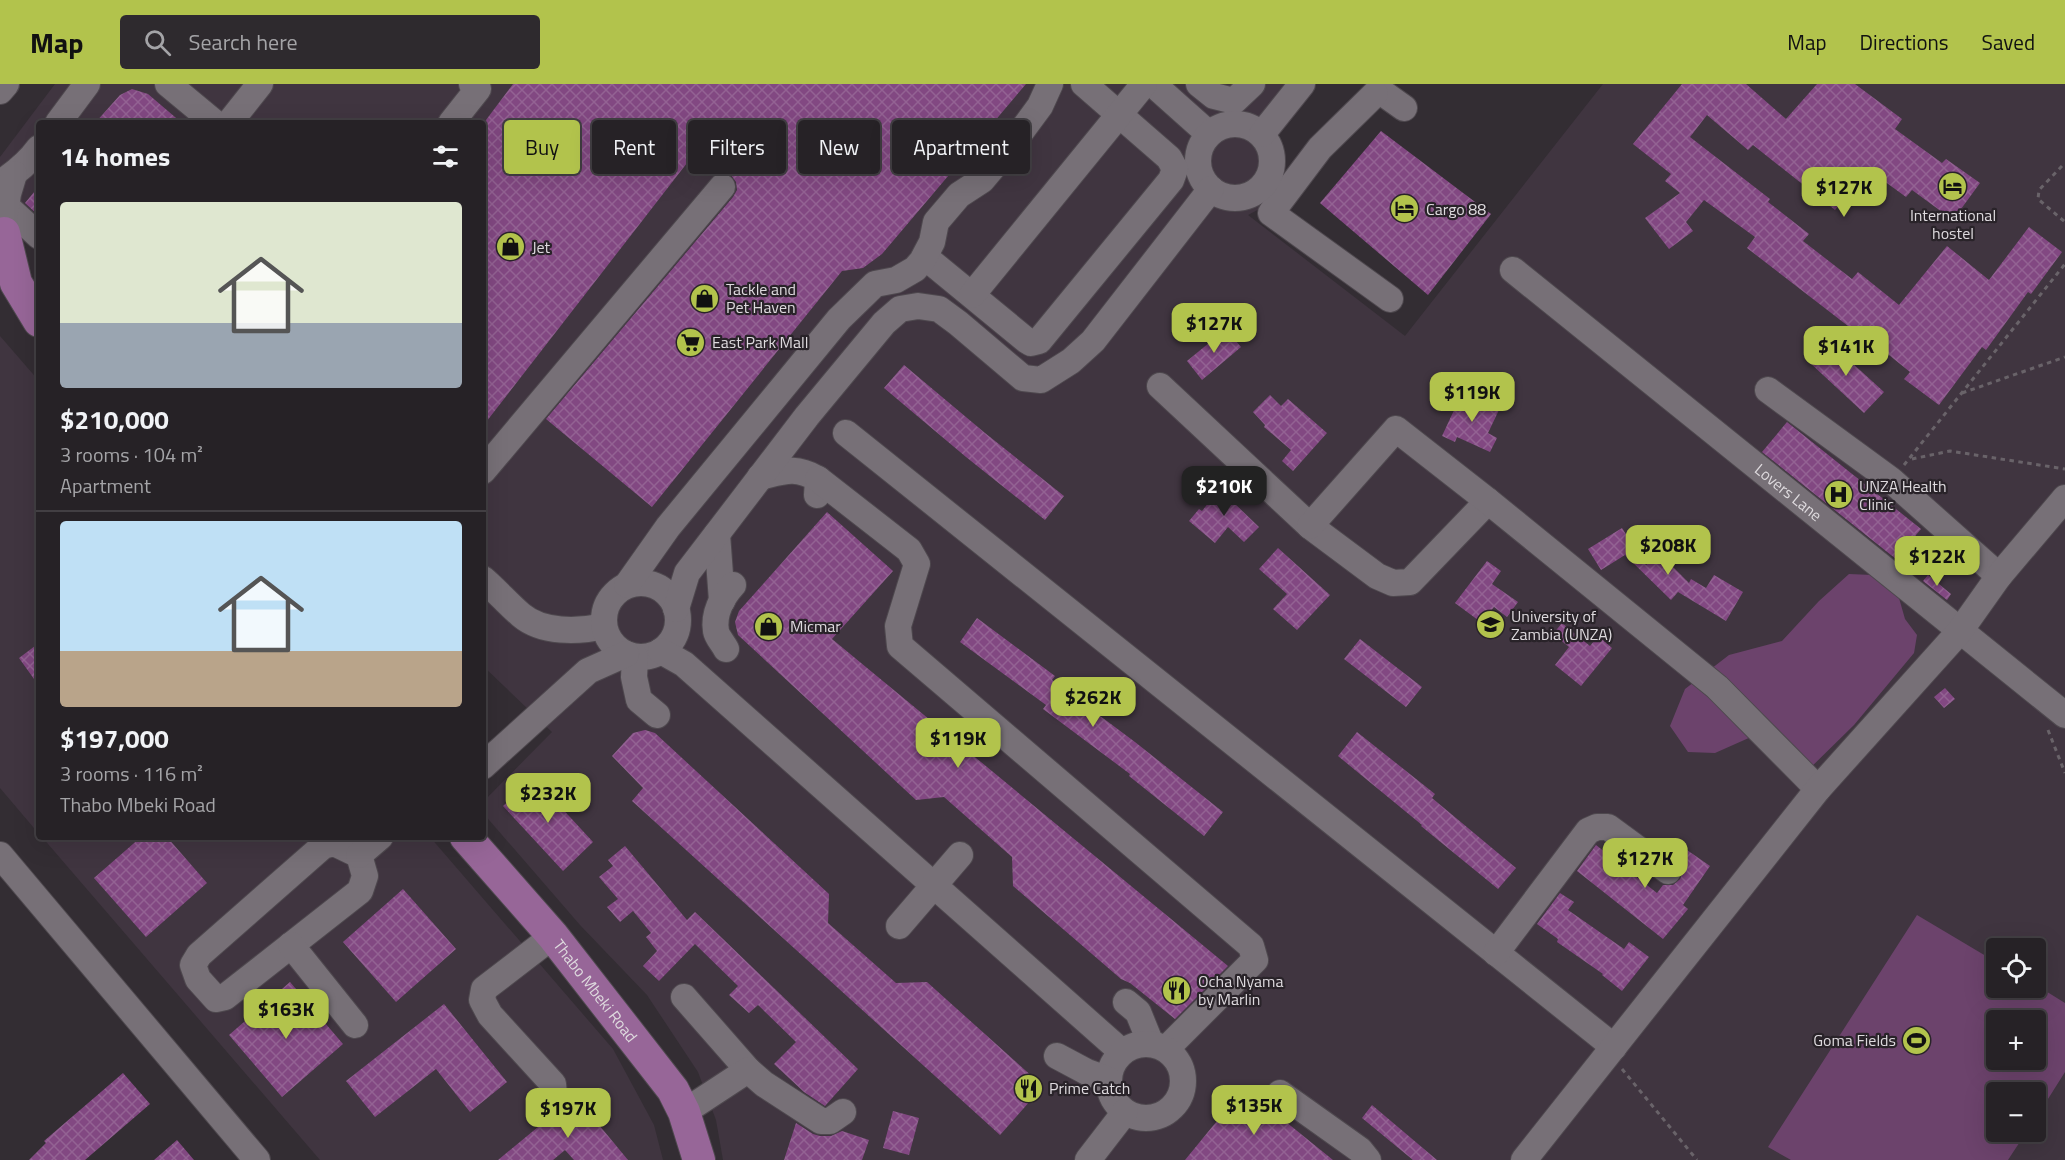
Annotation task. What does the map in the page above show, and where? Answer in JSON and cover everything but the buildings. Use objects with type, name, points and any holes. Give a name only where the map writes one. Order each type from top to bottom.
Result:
[{"type":"main road","points":[[4,210],[16,283],[36,316]]},
{"type":"main road","points":[[0,291],[36,335]]},
{"type":"main road","name":"Thabo Mbeki Road","points":[[469,840],[552,936],[673,1090],[684,1112],[699,1160]]},
{"type":"street","points":[[0,91],[6,84]]},
{"type":"street","points":[[60,120],[87,84]]},
{"type":"street","points":[[168,84],[211,120]]},
{"type":"street","points":[[231,120],[260,84]]},
{"type":"street","points":[[453,120],[478,89],[472,84]]},
{"type":"street","points":[[657,715],[639,700],[630,656],[616,648],[605,630],[603,616],[609,601],[614,594],[627,585],[668,527],[839,319],[875,284],[897,280],[915,269],[932,242],[936,222],[960,195],[982,180],[1009,148],[1040,106],[1050,84]]},
{"type":"street","points":[[925,256],[1026,340],[1032,343],[1039,341],[1171,180],[1175,169],[1169,158],[1084,84]]},
{"type":"street","points":[[972,295],[1144,84]]},
{"type":"street","points":[[1153,84],[1209,134]]},
{"type":"street","points":[[1199,84],[1214,96],[1234,101],[1252,84]]},
{"type":"street","points":[[1262,134],[1302,84]]},
{"type":"street","points":[[1390,298],[1271,213],[1277,184],[1271,149],[1262,134],[1248,125],[1231,123],[1215,129],[1200,149],[1198,167],[1205,183],[1211,189],[1225,196],[1241,198],[1249,196],[1277,184],[1320,148],[1348,121],[1369,88],[1404,108]]},
{"type":"street","points":[[36,152],[27,163],[4,210],[36,234]]},
{"type":"street","points":[[486,467],[722,187]]},
{"type":"street","points":[[486,763],[588,671],[630,656],[651,656],[671,631],[687,573],[807,416],[884,323],[900,309],[918,306],[939,309],[1023,378],[1041,380],[1071,362],[1093,341],[1211,189]]},
{"type":"street","name":"Lovers Lane","points":[[1513,270],[2065,715]]},
{"type":"street","points":[[1160,386],[1310,526],[1377,576],[1393,583],[1410,582],[1488,501]]},
{"type":"street","points":[[1768,390],[1891,480],[1999,576]]},
{"type":"street","points":[[1310,526],[1396,429],[1717,687],[1818,789]]},
{"type":"street","points":[[846,433],[1496,952],[1611,1050]]},
{"type":"street","points":[[760,477],[784,471],[803,470],[817,487],[909,550],[917,564],[898,626],[900,646],[1251,946],[1255,960],[1158,1046]]},
{"type":"street","points":[[1524,1160],[1818,789],[1960,631],[1999,576],[2065,498]]},
{"type":"street","points":[[717,534],[728,593],[716,615],[716,633],[726,649]]},
{"type":"street","points":[[660,588],[687,573]]},
{"type":"street","points":[[486,582],[523,616],[550,628],[605,630]]},
{"type":"street","points":[[627,585],[642,582],[660,588],[670,597],[671,631],[684,664],[1122,1052]]},
{"type":"street","points":[[588,671],[605,630]]},
{"type":"street","points":[[1496,952],[1588,831],[1597,827],[1608,827],[1668,871]]},
{"type":"street","points":[[359,855],[376,840]]},
{"type":"street","points":[[334,843],[359,855],[365,876],[360,891],[225,997],[216,999],[198,979],[193,965],[199,955],[323,846],[334,843]]},
{"type":"street","points":[[0,855],[257,1160]]},
{"type":"street","points":[[899,926],[960,855]]},
{"type":"street","points":[[540,1112],[554,1094],[552,1084],[490,1016],[482,1000],[484,989],[552,936]]},
{"type":"street","points":[[291,945],[355,1025]]},
{"type":"street","points":[[684,997],[748,1070],[764,1084],[821,1121],[830,1121],[843,1112]]},
{"type":"street","points":[[1126,1002],[1138,1012],[1158,1046]]},
{"type":"street","points":[[1141,1044],[1158,1046],[1173,1054],[1182,1071],[1183,1088],[1179,1098],[1168,1111],[1160,1116],[1142,1118],[1125,1112],[1112,1097],[1108,1080],[1113,1064],[1122,1052],[1141,1044]]},
{"type":"street","points":[[1057,1056],[1108,1080]]},
{"type":"street","points":[[684,1112],[748,1070]]},
{"type":"street","points":[[1280,1093],[1360,1150],[1368,1160]]},
{"type":"street","points":[[1088,1160],[1125,1112]]},
{"type":"path","points":[[2062,166],[2039,190],[2038,199],[2065,222]]},
{"type":"path","points":[[1891,480],[2065,264]]},
{"type":"path","points":[[1961,394],[2065,357]]},
{"type":"path","points":[[1910,459],[1950,451],[2065,469]]},
{"type":"path","points":[[1611,1050],[1697,1160]]},
{"type":"shaded area","name":"University of Zambia (UNZA)","points":[[55,84],[1316,84],[1277,132],[1285,154],[1284,177],[1265,206],[1248,215],[1405,336],[1603,84],[2065,84],[2065,1160],[723,1160],[716,1120],[698,1072],[647,995],[580,925],[486,816],[486,799],[552,732],[486,669],[486,120],[36,120],[36,238],[0,202],[0,157]]},
{"type":"shaded area","points":[[0,336],[36,378],[36,830],[0,788]]},
{"type":"shaded area","points":[[1849,574],[1872,575],[1899,598],[1905,619],[1917,635],[1914,653],[1854,725],[1801,777],[1751,737],[1715,753],[1688,752],[1670,726],[1685,689],[1729,655],[1782,641],[1819,601]]},
{"type":"shaded area","points":[[45,840],[433,840],[613,1049],[654,1125],[663,1160],[320,1160]]},
{"type":"shaded area","name":"Goma Fields","points":[[1917,915],[1986,956],[1986,998],[2046,998],[2046,991],[2065,1003],[2065,1072],[2046,1102],[2046,1082],[1986,1082],[1986,1142],[2020,1142],[2008,1160],[1791,1160],[1768,1147]]},
{"type":"place","name":"International hostel","points":[[1953,187]]},
{"type":"place","name":"Cargo 88","points":[[1405,209]]},
{"type":"place","name":"Jet","points":[[511,247]]},
{"type":"place","name":"Tackle and Pet Haven","points":[[705,298]]},
{"type":"place","name":"East Park Mall","points":[[691,342]]},
{"type":"place","name":"UNZA Health Clinic","points":[[1838,495]]},
{"type":"place","name":"University of Zambia (UNZA)","points":[[1490,625]]},
{"type":"place","name":"Micmar","points":[[769,626]]},
{"type":"place","name":"Ocha Nyama by Marlin","points":[[1177,990]]},
{"type":"place","name":"Goma Fields","points":[[1917,1040]]},
{"type":"place","name":"Prime Catch","points":[[1028,1088]]}]
